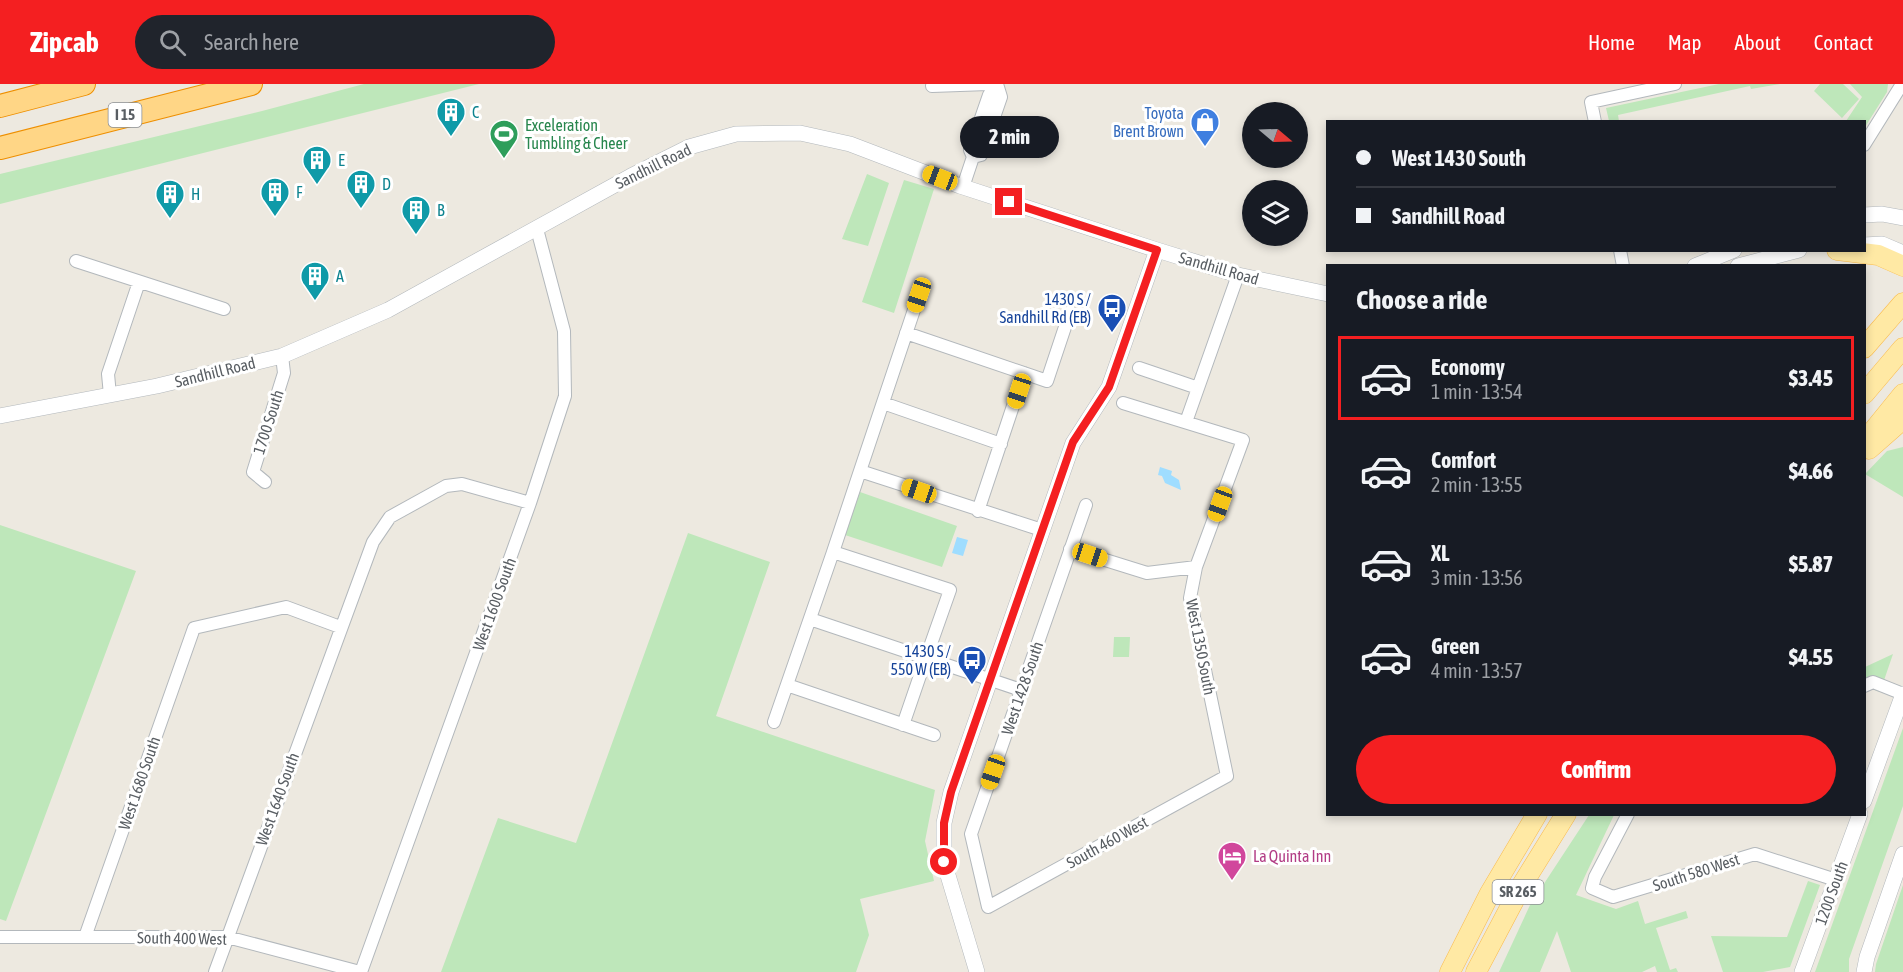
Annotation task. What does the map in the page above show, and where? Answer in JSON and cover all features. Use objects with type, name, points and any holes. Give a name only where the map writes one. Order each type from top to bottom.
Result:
[{"type":"highway","points":[[0,106],[84,84]]},
{"type":"highway","name":"I 15","points":[[0,148],[251,84]]},
{"type":"main road","points":[[1850,252],[1888,258],[1903,266]]},
{"type":"main road","points":[[1866,346],[1903,303]]},
{"type":"main road","points":[[1866,363],[1903,320]]},
{"type":"main road","points":[[1866,392],[1903,348]]},
{"type":"main road","points":[[1866,440],[1903,394]]},
{"type":"main road","points":[[1866,450],[1903,419]]},
{"type":"main road","name":"SR 265","points":[[1450,972],[1490,893],[1536,816]]},
{"type":"main road","name":"SR 265","points":[[1476,972],[1522,885],[1565,816]]},
{"type":"street","points":[[932,86],[988,84]]},
{"type":"street","points":[[963,187],[973,157],[970,150],[989,95],[997,84]]},
{"type":"street","points":[[1595,120],[1591,102],[1675,84]]},
{"type":"street","points":[[1866,142],[1902,84]]},
{"type":"street","name":"Sandhill Road","points":[[0,416],[110,395],[282,356],[388,310],[631,176],[689,147],[736,134],[800,133],[850,144],[963,187],[1157,250],[1238,275],[1326,294]]},
{"type":"street","points":[[1866,215],[1882,214],[1903,219]]},
{"type":"street","name":"West 1600 South","points":[[361,972],[530,503],[565,396],[564,331],[537,229]]},
{"type":"street","points":[[1866,245],[1882,244],[1903,253]]},
{"type":"street","points":[[977,972],[944,862],[943,834],[951,792],[1073,442],[1109,387],[1157,250]]},
{"type":"street","points":[[1700,264],[1729,252]]},
{"type":"street","points":[[1746,264],[1791,252]]},
{"type":"street","points":[[76,261],[224,309]]},
{"type":"street","points":[[1123,403],[1186,422],[1238,275]]},
{"type":"street","points":[[110,395],[108,374],[140,282]]},
{"type":"street","points":[[774,722],[919,295]]},
{"type":"street","points":[[906,333],[1047,381],[1070,312]]},
{"type":"street","name":"1700 South","points":[[265,482],[253,472],[284,373],[282,356]]},
{"type":"street","points":[[1139,368],[1198,388]]},
{"type":"street","points":[[978,511],[1024,373]]},
{"type":"street","points":[[883,403],[1001,444]]},
{"type":"street","name":"West 1350 South","points":[[1186,422],[1243,440],[1196,567],[1190,598],[1227,776]]},
{"type":"street","points":[[860,471],[1042,530]]},
{"type":"street","name":"West 1640 South","points":[[215,972],[373,542],[390,517],[446,486],[462,484],[530,503]]},
{"type":"street","name":"West 1428 South","points":[[988,907],[971,834],[1086,505]]},
{"type":"street","points":[[1071,549],[1147,573],[1196,567]]},
{"type":"street","points":[[833,552],[950,590],[903,725]]},
{"type":"street","name":"West 1680 South","points":[[85,937],[194,628],[286,608],[340,627]]},
{"type":"street","points":[[810,619],[1021,690]]},
{"type":"street","points":[[1866,685],[1873,682],[1903,694],[1866,796]]},
{"type":"street","points":[[787,685],[934,735]]},
{"type":"street","name":"South 460 West","points":[[988,907],[1227,776]]},
{"type":"street","name":"South 580 West","points":[[1627,816],[1595,877],[1592,888],[1614,897],[1755,854],[1836,880]]},
{"type":"street","name":"1200 South","points":[[1802,972],[1859,816]]},
{"type":"street","points":[[1864,972],[1867,957],[1903,854]]},
{"type":"street","name":"South 400 West","points":[[0,937],[227,937],[361,972]]},
{"type":"green space","points":[[364,84],[479,84],[0,204],[0,174]]},
{"type":"green space","points":[[1719,84],[1780,84],[1751,89],[1750,86],[1618,115],[1619,120],[1609,120],[1606,108]]},
{"type":"green space","points":[[1820,84],[1843,84],[1859,99],[1842,118],[1814,91]]},
{"type":"green space","points":[[1850,84],[1888,84],[1887,92],[1866,125],[1866,120],[1847,120],[1862,97]]},
{"type":"green space","points":[[867,174],[889,183],[868,246],[842,239]]},
{"type":"green space","points":[[904,180],[934,189],[894,313],[862,302]]},
{"type":"green space","points":[[1903,447],[1903,497],[1866,475],[1887,451]]},
{"type":"green space","points":[[860,492],[957,526],[942,567],[845,535]]},
{"type":"green space","points":[[0,525],[136,571],[6,921],[0,919]]},
{"type":"green space","points":[[688,533],[770,562],[716,716],[935,790],[925,841],[934,881],[860,899],[869,935],[856,972],[441,972],[498,818],[576,843]]},
{"type":"green space","points":[[1114,637],[1130,637],[1129,657],[1113,657]]},
{"type":"green space","points":[[1893,654],[1880,692],[1872,689],[1866,692],[1866,667]]},
{"type":"green space","points":[[1903,728],[1903,806],[1849,959],[1849,972],[1815,972]]},
{"type":"green space","points":[[1588,816],[1614,816],[1576,895],[1616,909],[1638,901],[1645,924],[1686,911],[1688,918],[1656,928],[1670,970],[1676,968],[1678,972],[1657,972],[1655,966],[1642,972],[1571,972],[1557,931],[1540,972],[1499,972],[1530,905]]},
{"type":"green space","points":[[1808,881],[1820,885],[1790,967],[1763,972],[1723,972],[1711,936],[1787,937]]},
{"type":"green space","points":[[1903,885],[1903,972],[1875,972],[1876,964]]},
{"type":"water","points":[[1160,467],[1172,471],[1171,475],[1179,480],[1181,490],[1165,483],[1162,476],[1158,475]]},
{"type":"water","points":[[957,537],[968,540],[963,556],[952,553]]},
{"type":"place","name":"C","points":[[451,138]]},
{"type":"place","name":"Toyota Brent Brown","points":[[1205,148]]},
{"type":"place","name":"Exceleration Tumbling & Cheer","points":[[504,160]]},
{"type":"place","name":"E","points":[[317,186]]},
{"type":"place","name":"D","points":[[361,210]]},
{"type":"place","name":"F","points":[[275,218]]},
{"type":"place","name":"H","points":[[170,220]]},
{"type":"place","name":"B","points":[[416,236]]},
{"type":"place","name":"A","points":[[315,302]]},
{"type":"place","name":"1430 S / Sandhill Rd (EB)","points":[[1112,334]]},
{"type":"place","name":"1430 S / 550 W (EB)","points":[[972,686]]},
{"type":"place","name":"La Quinta Inn","points":[[1232,882]]},
{"type":"route","points":[[944,862],[944,823],[951,792],[1073,442],[1109,387],[1157,250],[1009,202]]}]
